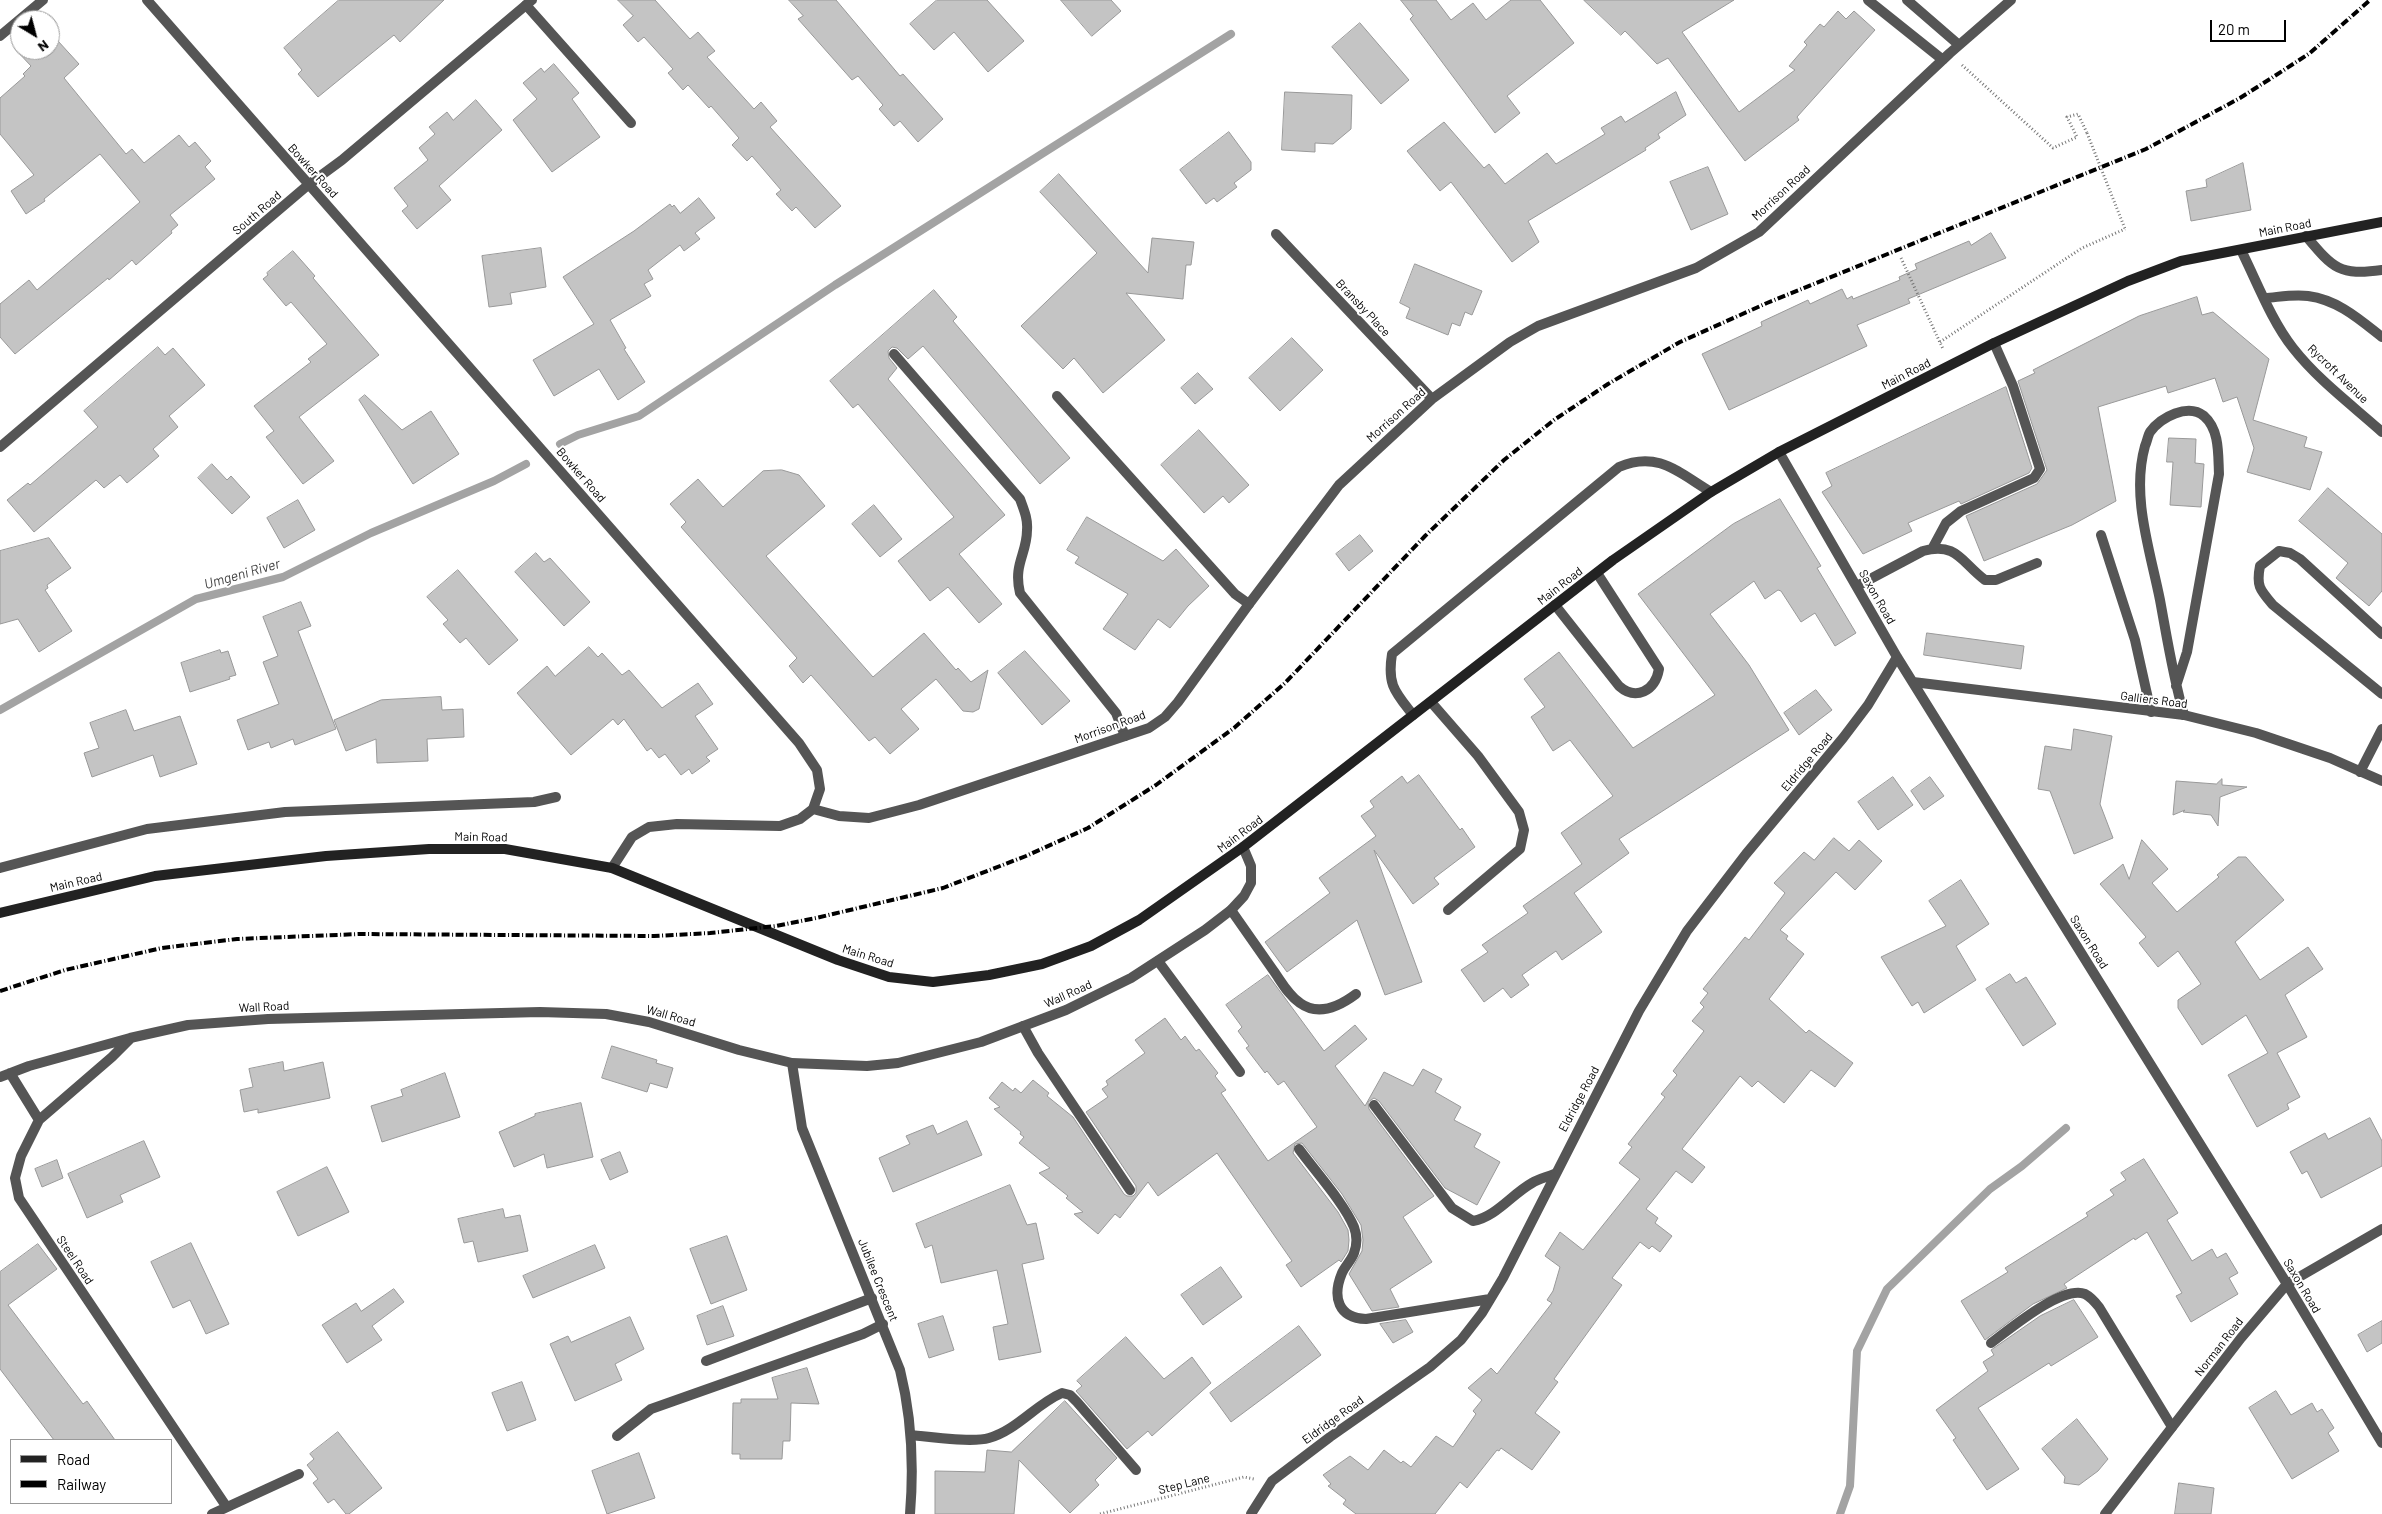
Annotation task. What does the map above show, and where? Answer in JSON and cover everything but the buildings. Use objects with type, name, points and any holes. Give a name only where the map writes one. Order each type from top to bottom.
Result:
[{"type":"main road","name":"Main Road","points":[[0,913],[155,876],[326,856],[429,849],[505,849],[612,868],[838,960],[890,977],[933,982],[989,975],[1042,964],[1091,946],[1139,920],[1243,847],[1597,573],[1711,492],[1779,452],[1994,343],[2128,281],[2181,261],[2382,222]]},
{"type":"street","points":[[0,36],[43,0]]},
{"type":"street","name":"Bowker Road","points":[[147,0],[799,743],[817,770],[820,789],[813,809]]},
{"type":"street","points":[[1868,0],[1947,57]]},
{"type":"street","points":[[1907,0],[1960,45]]},
{"type":"street","name":"Morrison Road","points":[[813,809],[839,816],[869,818],[919,805],[1149,728],[1164,717],[1208,662],[1249,604],[1340,485],[1432,399],[1510,342],[1538,326],[1696,268],[1759,232],[2011,0]]},
{"type":"street","points":[[529,2],[631,124]]},
{"type":"street","name":"South Road","points":[[0,447],[308,185],[342,160],[529,2]]},
{"type":"street","name":"Bransby Place","points":[[1276,234],[1432,399]]},
{"type":"street","points":[[2306,236],[2324,257],[2340,270],[2358,273],[2382,270]]},
{"type":"street","name":"Rycroft Avenue","points":[[2242,250],[2265,298],[2292,347],[2313,369],[2382,432]]},
{"type":"street","points":[[2265,298],[2307,296],[2333,303],[2357,316],[2382,337]]},
{"type":"street","points":[[1932,549],[1946,523],[1961,511],[2034,478],[2040,469],[2013,386],[1994,343]]},
{"type":"street","points":[[894,354],[1020,499],[1026,515],[1028,532],[1016,579],[1020,593],[1116,713],[1125,736]]},
{"type":"street","points":[[1057,396],[1235,594],[1249,604]]},
{"type":"street","points":[[2176,686],[2187,652],[2218,474],[2218,445],[2212,427],[2204,416],[2192,411],[2180,412],[2165,419],[2150,432],[2140,471],[2143,519],[2176,686],[2184,715]]},
{"type":"street","name":"Saxon Road","points":[[1779,452],[1897,657],[2287,1284],[2382,1443]]},
{"type":"street","points":[[1413,715],[1393,689],[1389,673],[1392,654],[1619,467],[1634,460],[1649,460],[1665,464],[1711,492]]},
{"type":"street","points":[[2100,535],[2135,640],[2151,712]]},
{"type":"street","points":[[1857,586],[1923,551],[1932,549],[1946,548],[1954,552],[1985,580],[1996,580],[2037,563]]},
{"type":"street","points":[[2382,634],[2300,559],[2290,553],[2279,551],[2260,566],[2258,579],[2260,590],[2273,604],[2382,694]]},
{"type":"street","points":[[1555,605],[1626,693],[1638,695],[1649,690],[1657,680],[1659,670],[1597,573]]},
{"type":"street","name":"Eldridge Road","points":[[1251,1514],[1272,1480],[1430,1367],[1461,1340],[1490,1299],[1639,1011],[1686,931],[1746,854],[1843,738],[1868,705],[1897,657]]},
{"type":"street","name":"Galliers Road","points":[[1913,682],[2184,715],[2256,732],[2330,758],[2382,781]]},
{"type":"street","points":[[1431,702],[1478,756],[1514,805],[1519,812],[1524,830],[1520,848],[1448,910]]},
{"type":"street","points":[[2360,772],[2382,729]]},
{"type":"street","points":[[0,868],[147,829],[285,812],[534,802],[556,797]]},
{"type":"street","points":[[612,868],[632,837],[649,827],[677,824],[780,826],[800,819],[813,809]]},
{"type":"street","name":"Wall Road","points":[[5,1075],[130,1038],[188,1025],[268,1019],[579,1012],[606,1014],[649,1022],[739,1050],[792,1063],[867,1066],[898,1063],[981,1042],[1066,1010],[1131,978],[1205,930],[1231,910],[1244,896],[1251,883],[1251,866],[1243,847]]},
{"type":"street","points":[[1231,910],[1288,992],[1300,1004],[1332,1009],[1356,994]]},
{"type":"street","points":[[1158,961],[1240,1072]]},
{"type":"street","points":[[1023,1026],[1038,1053],[1130,1190]]},
{"type":"street","name":"Steel Road","points":[[130,1038],[112,1057],[39,1120],[21,1156],[14,1178],[19,1198],[226,1506]]},
{"type":"street","name":"Jubilee Crescent","points":[[792,1063],[802,1128],[883,1324],[900,1370],[908,1400],[911,1435],[910,1514]]},
{"type":"street","points":[[5,1075],[39,1120]]},
{"type":"street","points":[[1374,1105],[1452,1208],[1473,1221],[1481,1220],[1533,1182],[1554,1174]]},
{"type":"street","points":[[1299,1149],[1346,1212],[1354,1228],[1357,1241],[1354,1253],[1342,1273],[1338,1288],[1338,1300],[1344,1312],[1352,1318],[1366,1319],[1490,1299]]},
{"type":"street","name":"Norman Road","points":[[2105,1514],[2241,1338],[2287,1284],[2382,1229]]},
{"type":"street","points":[[1991,1342],[2057,1298],[2079,1293],[2086,1294],[2099,1307],[2172,1427]]},
{"type":"street","points":[[706,1362],[872,1298]]},
{"type":"street","points":[[617,1436],[651,1409],[863,1334],[883,1324]]},
{"type":"street","points":[[911,1435],[988,1439],[1002,1432],[1062,1392],[1070,1395],[1077,1402],[1136,1470]]},
{"type":"street","points":[[212,1514],[300,1474]]},
{"type":"path","points":[[1940,342],[2082,248],[2125,229],[2078,114],[2067,117],[2076,138],[2053,148],[1947,57]]},
{"type":"path","points":[[1901,258],[1951,365]]},
{"type":"path","name":"Step Lane","points":[[1100,1514],[1244,1477],[1272,1480]]},
{"type":"waterway","points":[[560,444],[578,435],[639,416],[835,285],[1231,34]]},
{"type":"waterway","name":"Umgeni River","points":[[0,710],[196,599],[283,577],[371,533],[494,481],[526,464]]},
{"type":"waterway","points":[[1840,1514],[1850,1486],[1857,1351],[1887,1289],[1990,1189],[2022,1166],[2066,1128]]},
{"type":"railway","points":[[0,991],[65,970],[162,948],[237,939],[360,934],[654,936],[710,933],[776,926],[943,888],[1026,856],[1088,828],[1156,785],[1234,728],[1285,683],[1425,536],[1504,460],[1554,420],[1608,384],[1680,342],[1767,303],[2146,149],[2240,98],[2310,53],[2370,0]]}]
